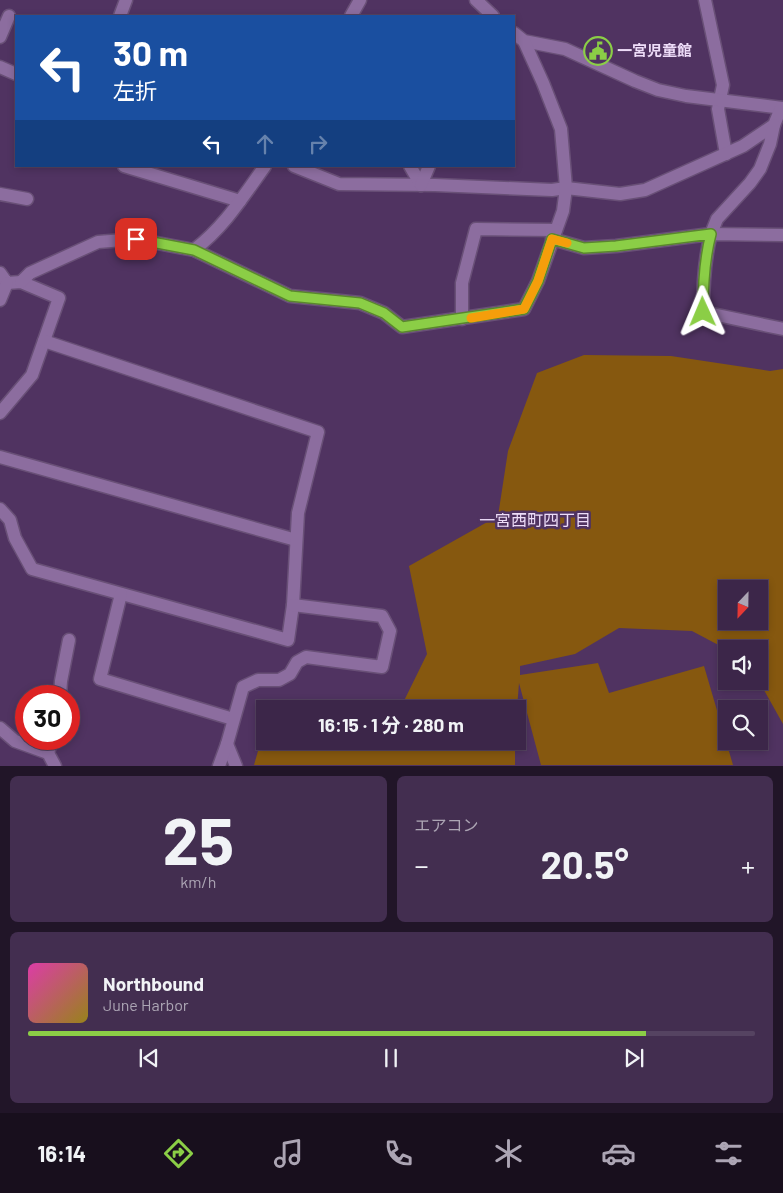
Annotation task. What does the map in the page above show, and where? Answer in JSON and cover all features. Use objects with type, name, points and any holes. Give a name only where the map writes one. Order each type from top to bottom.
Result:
[{"type":"street","points":[[120,15],[126,0]]},
{"type":"street","points":[[352,15],[360,0]]},
{"type":"street","points":[[705,0],[724,85],[718,109],[726,154]]},
{"type":"street","points":[[479,8],[491,15]]},
{"type":"street","points":[[0,37],[9,15]]},
{"type":"street","points":[[519,37],[565,49],[658,90],[686,96],[782,108],[774,125],[770,144],[760,169],[750,183],[716,219],[707,247],[703,284],[703,312],[783,329]]},
{"type":"street","points":[[21,282],[30,273],[98,242],[136,239],[194,250],[290,296],[360,303],[384,313],[402,327],[524,309],[538,281],[563,211],[566,188],[561,129],[544,83],[519,37]]},
{"type":"street","points":[[0,67],[15,74]]},
{"type":"street","points":[[296,167],[339,184],[552,190],[566,188],[620,194],[645,190],[744,146],[774,125]]},
{"type":"street","points":[[770,144],[783,147]]},
{"type":"street","points":[[127,167],[240,201]]},
{"type":"street","points":[[194,250],[210,238],[226,222],[263,167]]},
{"type":"street","points":[[421,185],[429,167]]},
{"type":"street","points":[[414,168],[421,185]]},
{"type":"street","points":[[0,194],[27,199]]},
{"type":"street","points":[[462,319],[462,283],[476,229],[554,235],[584,248],[616,246],[711,234],[783,235]]},
{"type":"street","points":[[0,300],[3,278],[21,282],[59,298],[32,375],[0,413]]},
{"type":"street","points":[[0,509],[10,520],[15,538],[32,569],[288,640],[293,605],[298,513],[318,432],[44,341]]},
{"type":"street","points":[[0,457],[296,540]]},
{"type":"street","points":[[121,594],[100,679],[233,718]]},
{"type":"street","points":[[219,766],[243,687],[258,680],[279,680],[290,674],[297,662],[306,657],[382,668],[390,631],[382,616],[293,605]]},
{"type":"street","points":[[61,685],[69,640]]},
{"type":"street","points":[[0,728],[15,740],[48,753],[56,766]]},
{"type":"street","points":[[227,744],[236,766]]},
{"type":"shaded area","points":[[584,355],[671,356],[770,371],[783,369],[783,724],[764,690],[768,690],[768,640],[718,640],[718,645],[692,631],[619,628],[575,654],[520,666],[520,675],[598,663],[609,693],[704,666],[718,714],[718,750],[729,750],[733,765],[541,765],[526,709],[526,700],[524,700],[519,683],[518,700],[404,700],[427,654],[409,566],[498,516],[508,451],[537,373]]},
{"type":"shaded area","points":[[258,750],[515,750],[515,765],[254,765]]},
{"type":"slow traffic","points":[[471,318],[524,309],[538,281],[552,239],[567,243]]},
{"type":"place","name":"一宮児童館","points":[[598,51]]},
{"type":"district","name":"一宮西町四丁目","points":[[535,520]]},
{"type":"route","points":[[136,239],[194,250],[290,296],[360,303],[384,313],[402,327],[524,309],[538,281],[552,239],[584,248],[616,246],[711,234],[707,247],[703,284],[703,312]]}]
